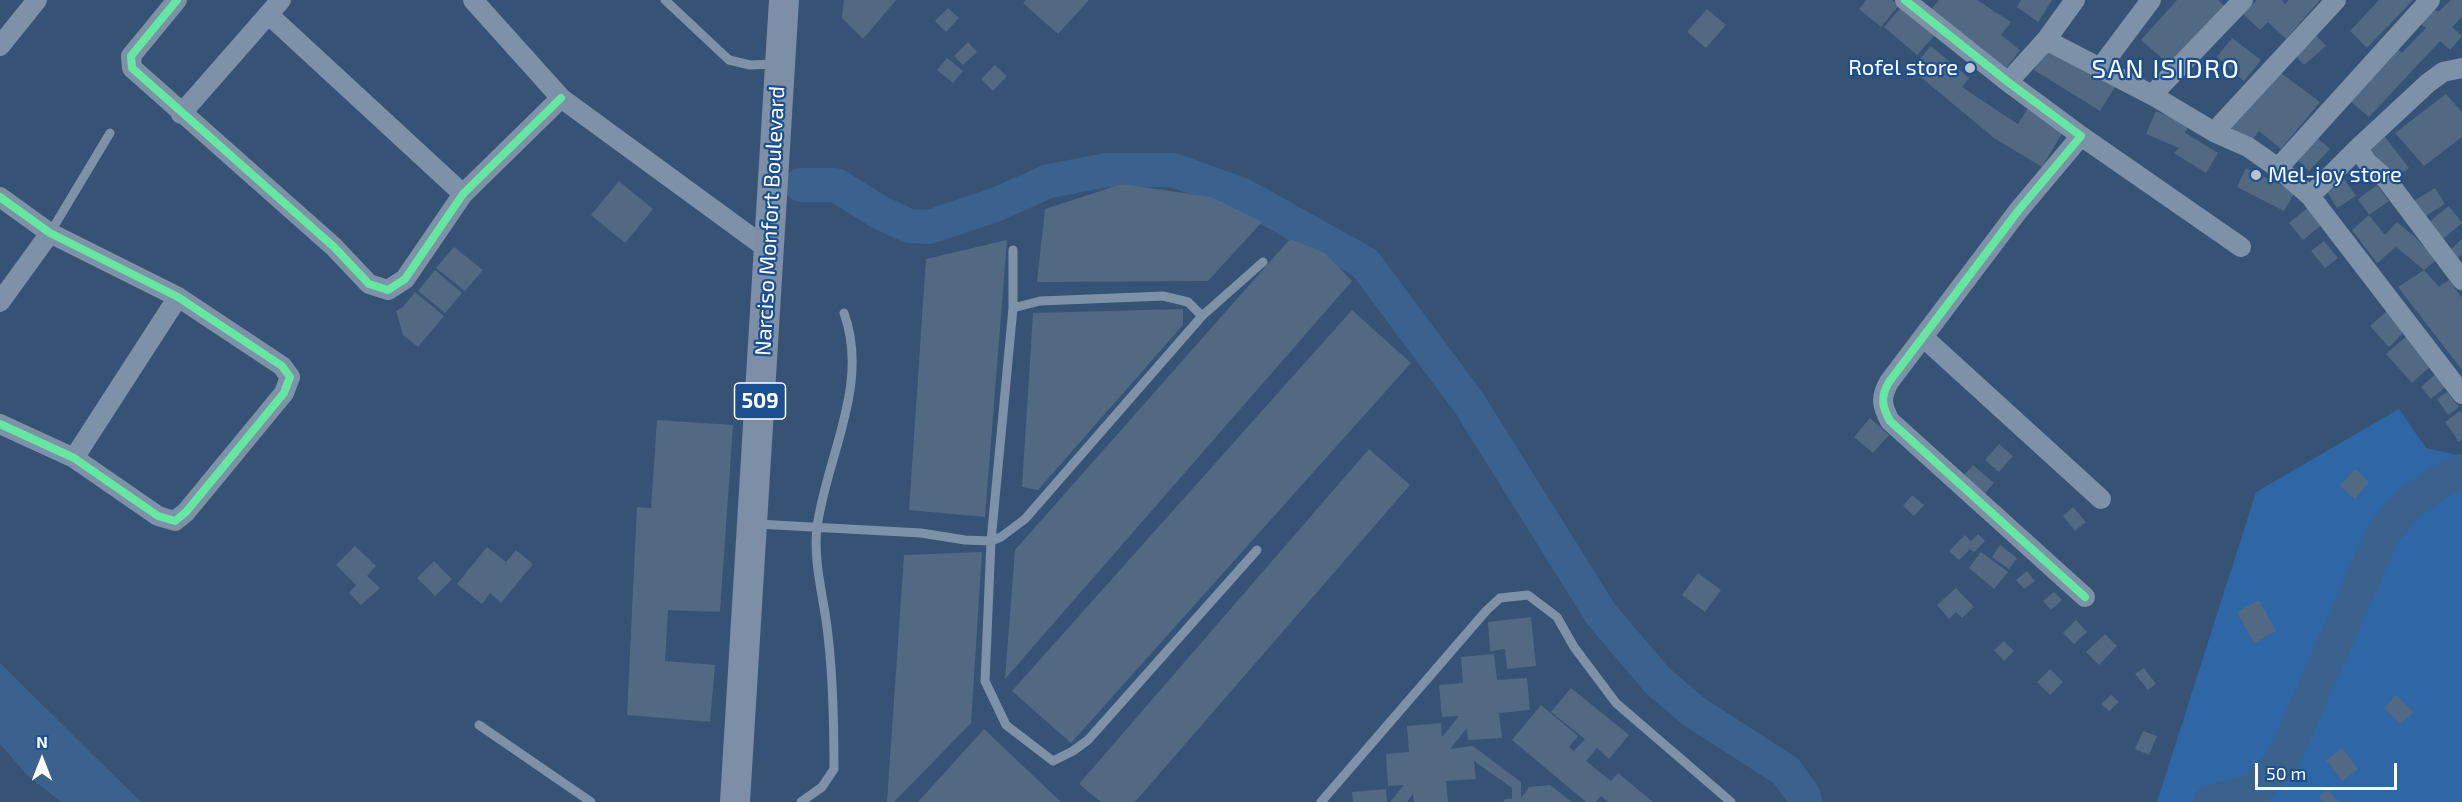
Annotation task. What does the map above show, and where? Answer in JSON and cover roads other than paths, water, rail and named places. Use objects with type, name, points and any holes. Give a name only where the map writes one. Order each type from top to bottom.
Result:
[{"type":"main road","name":"Narciso Monfort Boulevard","points":[[735,802],[784,0]]},
{"type":"street","points":[[0,46],[37,0]]},
{"type":"street","points":[[177,0],[131,56],[132,68],[181,114],[334,247],[369,284],[388,290],[405,279],[463,194],[561,98]]},
{"type":"street","points":[[473,0],[561,98],[769,250]]},
{"type":"street","points":[[1905,0],[2008,82],[2081,136],[2241,247]]},
{"type":"street","points":[[2008,82],[2046,40],[2075,0]]},
{"type":"street","points":[[2100,68],[2151,0]]},
{"type":"street","points":[[2152,95],[2243,0]]},
{"type":"street","points":[[2214,132],[2336,0]]},
{"type":"street","points":[[2278,168],[2430,0]]},
{"type":"street","points":[[181,114],[275,8],[463,194]]},
{"type":"street","points":[[2046,40],[2152,95],[2214,132],[2248,147],[2278,168],[2310,196],[2462,394]]},
{"type":"street","points":[[2310,196],[2428,83],[2443,72],[2462,68]]},
{"type":"street","points":[[2081,136],[2018,211],[1889,382],[1882,395],[1882,405],[1890,421],[2085,597]]},
{"type":"street","points":[[2358,148],[2367,162],[2386,179],[2462,280]]},
{"type":"street","points":[[0,197],[50,233],[178,297],[282,366],[290,377],[284,393],[186,512],[175,521],[158,516],[74,458],[0,424]]},
{"type":"street","points":[[0,302],[50,233]]},
{"type":"street","points":[[74,458],[178,297]]},
{"type":"street","points":[[1923,337],[2101,499]]},
{"type":"lane","points":[[665,0],[729,60],[750,65],[780,64]]},
{"type":"lane","points":[[50,233],[110,133]]},
{"type":"lane","points":[[1013,250],[1013,308],[991,540],[985,681],[1006,725],[1053,761],[1073,751],[1088,740],[1257,550]]},
{"type":"lane","points":[[752,524],[921,533],[965,540],[991,540],[1000,537],[1025,519],[1202,316],[1263,262]]},
{"type":"lane","points":[[1013,308],[1040,301],[1163,296],[1188,302],[1202,316]]},
{"type":"lane","points":[[801,802],[822,787],[834,769],[828,630],[817,554],[817,527],[851,388],[854,352],[851,332],[844,313]]},
{"type":"lane","points":[[1321,802],[1486,611],[1500,598],[1528,595],[1557,616],[1574,647],[1616,703],[1731,802]]},
{"type":"lane","points":[[479,725],[591,802]]},
{"type":"waterway","points":[[801,185],[836,185],[879,212],[909,226],[929,227],[995,205],[1049,181],[1107,170],[1173,170],[1243,195],[1365,263],[1469,403],[1601,614],[1657,680],[1693,711],[1786,771],[1804,796],[1805,802]]},
{"type":"waterway","points":[[2210,802],[2254,791],[2282,762],[2382,535],[2409,503],[2447,477],[2462,471]]},
{"type":"place","name":"Rofel store","points":[[1970,68]]},
{"type":"place","name":"Mel-joy store","points":[[2256,175]]},
{"type":"district","name":"SAN ISIDRO","points":[[2166,69]]}]
